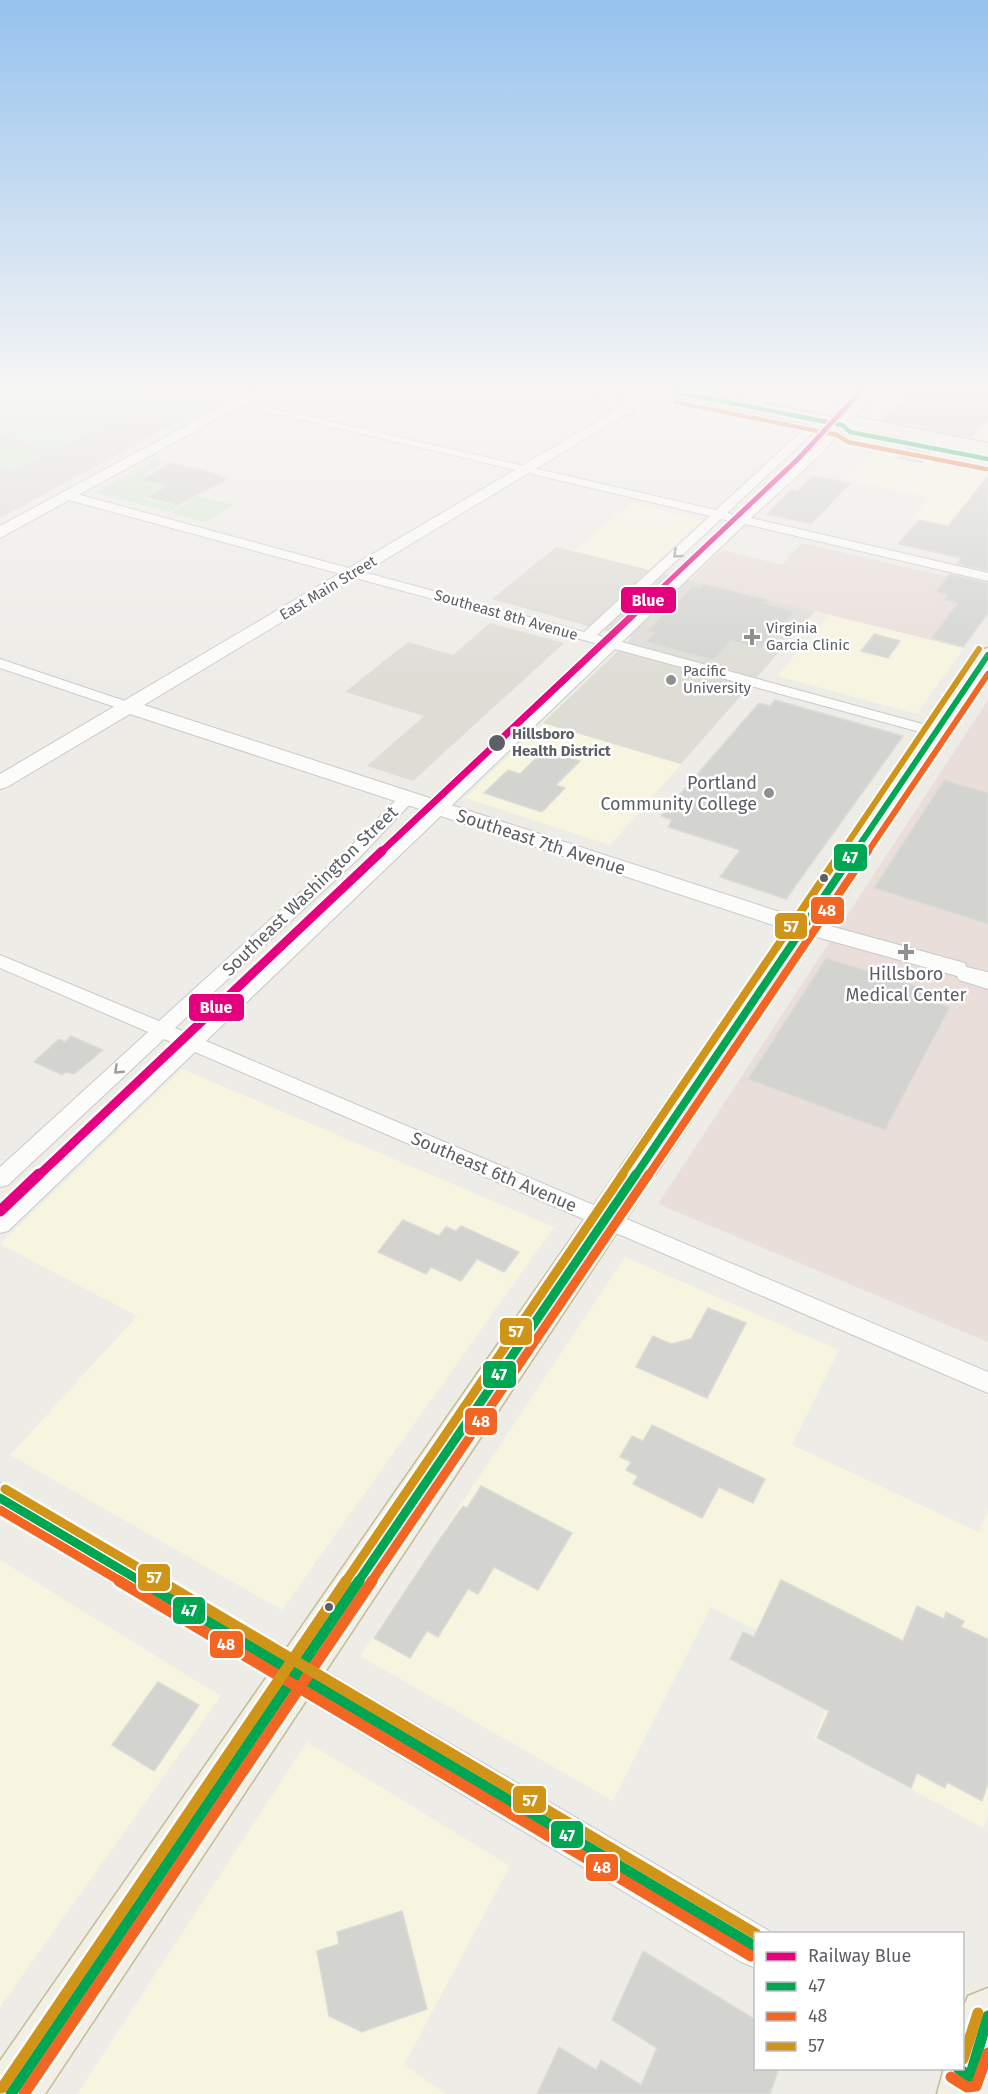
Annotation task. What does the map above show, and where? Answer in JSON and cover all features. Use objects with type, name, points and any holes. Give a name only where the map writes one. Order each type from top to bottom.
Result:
[{"type":"highway","points":[[10,2094],[988,655]]},
{"type":"highway","points":[[970,2082],[988,2016]]},
{"type":"street","points":[[0,533],[80,490]]},
{"type":"street","name":"East Main Street","points":[[0,783],[492,490]]},
{"type":"street","points":[[610,490],[988,577]]},
{"type":"street","points":[[587,637],[747,490]]},
{"type":"street","name":"Southeast Washington Street","points":[[0,1225],[775,490]]},
{"type":"street","name":"Southeast 8th Avenue","points":[[69,496],[936,732]]},
{"type":"street","points":[[0,663],[129,706]]},
{"type":"street","name":"Southeast 7th Avenue","points":[[129,706],[803,926],[971,975]]},
{"type":"street","name":"Southeast Washington Street","points":[[0,1179],[353,854],[407,798]]},
{"type":"street","name":"Southeast 6th Avenue","points":[[0,961],[988,1383]]},
{"type":"street","points":[[0,1498],[754,1946]]},
{"type":"shaded area","points":[[0,490],[52,490],[0,518]]},
{"type":"shaded area","points":[[896,490],[988,490],[988,536],[912,519],[930,497]]},
{"type":"shaded area","points":[[631,503],[703,520],[648,570],[574,551]]},
{"type":"shaded area","points":[[802,543],[988,586],[988,614],[964,648],[690,580],[722,550],[782,565]]},
{"type":"shaded area","name":"Pacific University","points":[[556,547],[815,611],[681,764],[543,723],[631,638],[492,599]]},
{"type":"shaded area","points":[[829,615],[964,648],[917,714],[777,676]]},
{"type":"shaded area","points":[[490,623],[564,643],[413,781],[367,766],[424,716],[345,692],[408,642],[453,655]]},
{"type":"shaded area","name":"Hillsboro Medical Center","points":[[988,700],[988,1342],[658,1204]]},
{"type":"shaded area","points":[[543,723],[681,764],[610,845],[465,798]]},
{"type":"shaded area","points":[[182,1069],[554,1227],[282,1610],[10,1455],[137,1316],[0,1244]]},
{"type":"shaded area","points":[[625,1257],[839,1350],[792,1445],[979,1532],[988,1510],[988,1815],[984,1828],[814,1738],[841,1673],[711,1607],[613,1801],[360,1656]]},
{"type":"shaded area","points":[[0,1560],[221,1696],[0,2007]]},
{"type":"shaded area","points":[[307,1742],[510,1866],[404,2065],[446,2094],[77,2094]]},
{"type":"green space","points":[[101,490],[157,490],[142,499],[179,506],[169,512],[95,493]]},
{"type":"green space","points":[[199,496],[234,505],[205,522],[171,513]]},
{"type":"building","points":[[161,490],[207,490],[178,505],[148,497]]},
{"type":"building","points":[[791,490],[844,490],[811,524],[767,514]]},
{"type":"building","points":[[977,490],[988,490],[988,571],[957,564],[961,558],[898,544],[919,520],[948,526]]},
{"type":"building","points":[[949,574],[988,583],[988,613],[963,647],[931,638],[958,603],[944,600],[948,595],[936,592]]},
{"type":"building","points":[[704,584],[768,600],[764,603],[795,611],[761,649],[731,641],[713,660],[645,642],[654,633],[646,631],[693,586],[700,588]]},
{"type":"building","points":[[874,634],[900,641],[888,658],[861,651]]},
{"type":"building","name":"Portland Community College","points":[[775,700],[903,736],[786,899],[720,877],[740,850],[668,827],[672,820],[661,816],[759,703],[770,706]]},
{"type":"building","points":[[544,750],[580,761],[556,785],[565,788],[542,812],[484,793],[508,770],[520,774]]},
{"type":"building","name":"Hillsboro Medical Center","points":[[944,780],[988,793],[988,924],[874,888]]},
{"type":"building","points":[[826,958],[943,994],[938,1003],[950,1007],[885,1130],[748,1079]]},
{"type":"building","points":[[71,1036],[103,1050],[74,1074],[66,1072],[62,1075],[34,1062],[59,1039],[65,1042]]},
{"type":"building","points":[[403,1220],[439,1236],[446,1227],[456,1231],[461,1226],[519,1252],[504,1272],[477,1259],[461,1281],[431,1267],[426,1274],[378,1252]]},
{"type":"building","points":[[708,1308],[746,1323],[707,1398],[636,1367],[653,1336],[671,1344],[691,1339]]},
{"type":"building","points":[[652,1425],[765,1479],[753,1503],[719,1487],[702,1518],[633,1484],[638,1476],[626,1470],[631,1462],[620,1457],[632,1436],[643,1441]]},
{"type":"building","points":[[481,1486],[572,1533],[538,1590],[494,1567],[478,1594],[468,1589],[438,1637],[427,1631],[410,1658],[374,1638],[463,1506],[467,1508]]},
{"type":"building","points":[[781,1580],[903,1641],[917,1606],[944,1619],[946,1612],[964,1621],[961,1627],[988,1639],[988,1783],[982,1801],[947,1782],[945,1788],[917,1773],[911,1788],[817,1738],[829,1711],[730,1659],[743,1632],[754,1637]]},
{"type":"building","points":[[158,1682],[199,1705],[154,1771],[112,1745]]},
{"type":"building","points":[[402,1911],[427,2009],[362,2032],[329,2016],[317,1951],[339,1944],[337,1932]]},
{"type":"building","points":[[643,1951],[754,2019],[754,2070],[778,2070],[770,2094],[537,2094],[559,2047],[596,2070],[601,2060],[641,2085],[657,2048],[612,2020]]},
{"type":"rail line","name":"Blue","points":[[0,1211],[765,490]]},
{"type":"transit line","name":"57","points":[[2,2088],[979,649]]},
{"type":"transit line","name":"47","points":[[11,2094],[988,655]]},
{"type":"transit line","name":"48","points":[[24,2094],[988,674]]},
{"type":"transit line","name":"57","points":[[5,1489],[754,1933]]},
{"type":"transit line","name":"47","points":[[0,1498],[754,1946]]},
{"type":"transit line","name":"48","points":[[0,1510],[751,1956]]},
{"type":"transit line","name":"57","points":[[964,2056],[978,2013]]},
{"type":"transit line","name":"47","points":[[961,2070],[970,2077],[988,2016]]},
{"type":"transit line","name":"48","points":[[951,2077],[967,2087],[976,2086],[988,2053]]},
{"type":"place","name":"Virginia Garcia Clinic","points":[[752,637]]},
{"type":"place","name":"Pacific University","points":[[671,680]]},
{"type":"place","name":"Hillsboro Health District","points":[[497,743]]},
{"type":"place","name":"Portland Community College","points":[[769,793]]},
{"type":"place","name":"Hillsboro Medical Center","points":[[906,952]]}]
